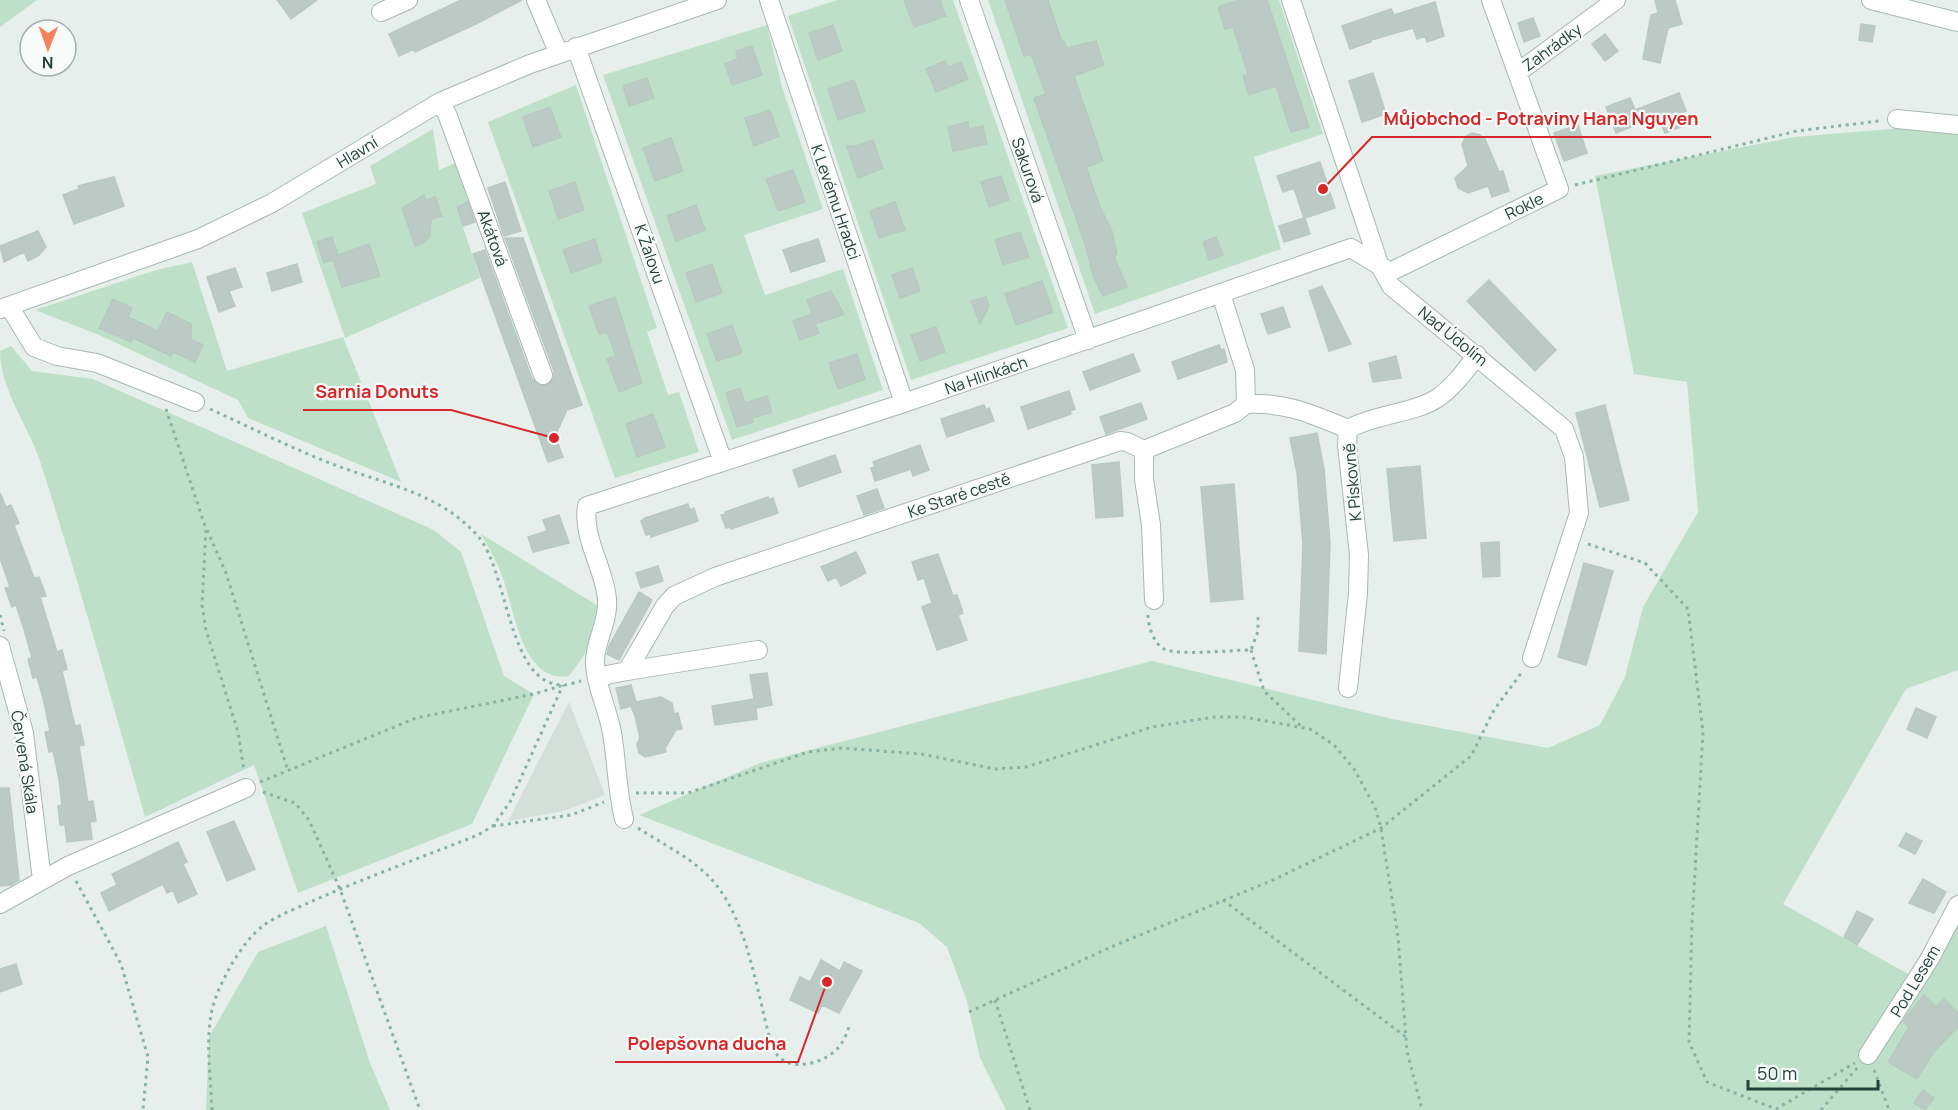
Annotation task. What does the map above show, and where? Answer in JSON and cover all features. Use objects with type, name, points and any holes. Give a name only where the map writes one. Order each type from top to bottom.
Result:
[{"type":"street","points":[[381,12],[408,0]]},
{"type":"street","points":[[536,0],[559,54]]},
{"type":"street","name":"Hlavní","points":[[4,307],[198,239],[227,226],[273,203],[440,102],[576,47],[717,0]]},
{"type":"street","name":"K Levému Hradci","points":[[769,0],[904,403]]},
{"type":"street","name":"Sakurová","points":[[969,0],[1088,340]]},
{"type":"street","name":"Nad Údolím","points":[[1292,0],[1379,264],[1391,286],[1564,429],[1574,457],[1580,513],[1532,658]]},
{"type":"street","name":"Rokle","points":[[1379,264],[1390,272],[1559,189],[1491,0]]},
{"type":"street","name":"Zahrádky","points":[[1517,73],[1616,0]]},
{"type":"street","points":[[1871,0],[1958,22]]},
{"type":"street","name":"K Žalovu","points":[[576,47],[723,462]]},
{"type":"street","name":"Akátová","points":[[440,102],[447,114],[543,375]]},
{"type":"street","points":[[1897,119],[1958,125]]},
{"type":"street","name":"Na Hlinkách","points":[[597,677],[595,660],[604,629],[607,598],[603,573],[586,527],[587,506],[904,403],[1351,248],[1379,264]]},
{"type":"street","points":[[1221,294],[1245,370],[1246,404]]},
{"type":"street","points":[[4,307],[34,347],[57,356],[97,363],[195,402]]},
{"type":"street","name":"K Pískovně","points":[[1348,688],[1358,593],[1359,555],[1347,445],[1348,429],[1367,419],[1434,400],[1453,384],[1476,355]]},
{"type":"street","points":[[1154,600],[1150,525],[1144,479],[1144,450],[1221,421],[1246,404],[1271,403],[1293,407],[1348,429]]},
{"type":"street","name":"Ke Staré cestě","points":[[627,671],[674,596],[715,577],[1120,441],[1144,450]]},
{"type":"street","name":"Červená Skála","points":[[0,646],[24,733],[42,880]]},
{"type":"street","points":[[624,819],[618,795],[611,731],[597,677],[758,650]]},
{"type":"street","points":[[0,904],[68,866],[246,788]]},
{"type":"street","name":"Pod Lesem","points":[[1868,1055],[1929,960],[1958,905]]},
{"type":"path","points":[[1559,189],[1797,131],[1897,119]]},
{"type":"path","points":[[159,387],[206,529],[226,573],[288,771]]},
{"type":"path","points":[[195,402],[335,465],[410,490],[434,502],[457,518],[478,537],[495,565],[516,643],[524,659],[543,678],[562,685]]},
{"type":"path","points":[[206,529],[202,605],[206,630],[238,732],[246,788]]},
{"type":"path","points":[[1572,538],[1645,563],[1688,609],[1704,732],[1692,923],[1689,1042],[1707,1082],[1776,1109],[1868,1055]]},
{"type":"path","points":[[1154,600],[1148,612],[1148,620],[1156,644],[1164,649],[1177,651],[1251,650]]},
{"type":"path","points":[[1258,613],[1258,631],[1251,650],[1264,692],[1302,727]]},
{"type":"path","points":[[969,1012],[1382,828],[1471,756],[1494,710],[1532,658]]},
{"type":"path","points":[[246,788],[416,718],[534,694],[597,677]]},
{"type":"path","points":[[493,826],[510,802],[562,685]]},
{"type":"path","points":[[212,1110],[209,1037],[212,1010],[221,985],[246,941],[263,926],[280,916],[493,826],[571,815],[630,792],[688,793],[808,752],[842,748],[921,754],[995,769],[1026,767],[1152,728],[1214,717],[1244,717],[1310,729],[1334,745],[1354,769],[1376,807],[1382,828],[1398,937],[1406,1037],[1422,1110]]},
{"type":"path","points":[[246,788],[284,797],[295,803],[309,820],[340,889],[420,1110]]},
{"type":"path","points":[[624,819],[702,870],[722,891],[739,924],[770,1039],[777,1055],[788,1062],[807,1064],[823,1060],[841,1045],[849,1027]]},
{"type":"path","points":[[68,866],[121,964],[148,1057],[143,1110]]},
{"type":"path","points":[[1223,900],[1406,1037]]},
{"type":"path","points":[[994,1000],[1030,1110]]},
{"type":"path","points":[[1821,1110],[1868,1055]]},
{"type":"path","points":[[1868,1055],[1889,1110]]},
{"type":"shaded area","points":[[569,702],[605,795],[564,811],[508,821]]},
{"type":"green space","points":[[0,0],[37,0],[0,27]]},
{"type":"green space","points":[[837,0],[953,0],[1068,328],[911,380],[788,16]]},
{"type":"green space","points":[[988,0],[1279,0],[1323,134],[1254,157],[1281,249],[1095,314]]},
{"type":"green space","points":[[767,25],[782,87],[823,209],[744,235],[765,295],[843,269],[883,390],[732,440],[603,75]]},
{"type":"green space","points":[[576,85],[657,328],[647,332],[668,395],[679,392],[699,452],[615,478],[488,122]]},
{"type":"green space","points":[[1927,126],[1958,130],[1958,670],[1906,689],[1783,904],[1910,975],[1958,914],[1958,1110],[1006,1110],[980,1058],[967,1001],[947,947],[919,923],[639,815],[760,763],[1152,661],[1392,719],[1548,748],[1600,725],[1625,677],[1643,607],[1698,512],[1687,382],[1634,374],[1595,176],[1794,137]]},
{"type":"green space","points":[[433,129],[439,170],[458,162],[472,201],[456,207],[480,278],[345,338],[302,213],[376,184],[370,166]]},
{"type":"green space","points":[[192,262],[227,371],[343,337],[401,482],[248,418],[238,400],[99,335],[35,310],[156,270]]},
{"type":"green space","points":[[11,346],[32,371],[93,379],[434,530],[461,552],[504,676],[534,694],[472,824],[298,893],[254,765],[145,817],[40,461],[9,393],[1,365],[0,351]]},
{"type":"green space","points":[[481,534],[598,606],[585,654],[569,676],[553,675],[540,668],[530,656],[516,623],[500,570]]},
{"type":"green space","points":[[326,926],[370,1063],[390,1110],[206,1110],[209,1037],[258,952]]},
{"type":"building","points":[[277,0],[317,0],[291,19]]},
{"type":"building","points":[[461,0],[522,0],[415,52],[414,49],[399,56],[389,34]]},
{"type":"building","points":[[904,0],[940,0],[946,16],[914,27]]},
{"type":"building","points":[[1005,0],[1048,0],[1062,42],[1064,41],[1067,48],[1096,41],[1104,65],[1074,76],[1103,161],[1086,167],[1100,207],[1112,231],[1117,254],[1114,256],[1127,287],[1103,296],[1093,276],[1086,247],[1034,98],[1046,94],[1031,54],[1024,56]]},
{"type":"building","points":[[1239,0],[1267,0],[1309,127],[1291,132],[1276,86],[1249,95],[1243,76],[1248,74],[1233,27],[1225,29],[1218,7]]},
{"type":"building","points":[[1655,0],[1675,0],[1682,24],[1668,28],[1660,63],[1643,59],[1651,15],[1658,13]]},
{"type":"building","points":[[1435,2],[1444,36],[1427,42],[1425,36],[1417,39],[1413,28],[1371,40],[1371,42],[1350,49],[1342,26],[1391,9],[1394,15]]},
{"type":"building","points":[[1533,18],[1540,36],[1524,42],[1518,23]]},
{"type":"building","points":[[1861,24],[1875,26],[1872,42],[1859,40]]},
{"type":"building","points":[[833,25],[842,51],[818,60],[809,33]]},
{"type":"building","points":[[1605,34],[1618,51],[1605,61],[1592,44]]},
{"type":"building","points":[[752,46],[762,75],[732,85],[725,64],[738,59],[736,51]]},
{"type":"building","points":[[945,61],[948,67],[961,62],[968,79],[936,92],[926,69]]},
{"type":"building","points":[[1373,73],[1386,114],[1362,122],[1349,81]]},
{"type":"building","points":[[647,78],[654,98],[629,106],[623,86]]},
{"type":"building","points":[[854,80],[865,111],[838,120],[828,89]]},
{"type":"building","points":[[1679,93],[1686,111],[1679,114],[1683,126],[1665,133],[1658,116],[1616,133],[1606,107],[1630,98],[1635,110]]},
{"type":"building","points":[[550,107],[561,137],[533,147],[523,117]]},
{"type":"building","points":[[770,110],[779,136],[754,146],[745,118]]},
{"type":"building","points":[[968,122],[969,129],[983,126],[987,144],[953,151],[948,127]]},
{"type":"building","points":[[1578,125],[1587,153],[1564,161],[1554,133]]},
{"type":"building","points":[[1472,133],[1485,139],[1499,172],[1503,171],[1509,191],[1492,197],[1488,186],[1468,193],[1458,188],[1455,178],[1468,166],[1462,144],[1466,136]]},
{"type":"building","points":[[671,138],[683,171],[655,181],[643,148]]},
{"type":"building","points":[[873,140],[883,168],[858,178],[847,146],[856,146]]},
{"type":"building","points":[[1320,162],[1335,208],[1305,218],[1310,234],[1284,242],[1279,226],[1304,218],[1294,188],[1283,192],[1277,176]]},
{"type":"building","points":[[793,170],[805,202],[778,211],[766,179]]},
{"type":"building","points":[[1001,176],[1009,200],[989,207],[981,182]]},
{"type":"building","points":[[114,177],[124,206],[74,224],[63,195],[79,189],[78,186]]},
{"type":"building","points":[[505,182],[521,231],[504,236],[488,188]]},
{"type":"building","points":[[575,182],[584,210],[558,219],[549,191]]},
{"type":"building","points":[[424,195],[426,200],[435,197],[442,216],[431,219],[430,236],[425,242],[415,246],[402,208]]},
{"type":"building","points":[[468,202],[475,222],[463,226],[457,207]]},
{"type":"building","points":[[895,202],[905,230],[879,238],[870,211]]},
{"type":"building","points":[[696,205],[705,230],[676,241],[667,216]]},
{"type":"building","points":[[38,231],[46,247],[38,256],[28,261],[24,252],[4,262],[0,246]]},
{"type":"building","points":[[1020,232],[1029,257],[1003,265],[995,240]]},
{"type":"building","points":[[332,237],[338,255],[369,244],[380,276],[342,287],[333,260],[324,263],[317,242]]},
{"type":"building","points":[[1216,237],[1223,255],[1209,260],[1203,242]]},
{"type":"building","points":[[505,238],[523,238],[582,405],[567,410],[555,436],[563,457],[548,462],[473,254],[485,250],[532,379],[541,386],[547,385],[554,377],[554,371]]},
{"type":"building","points":[[595,239],[602,262],[571,273],[563,250]]},
{"type":"building","points":[[818,239],[825,261],[791,272],[783,250]]},
{"type":"building","points":[[297,264],[302,282],[272,291],[267,273]]},
{"type":"building","points":[[712,264],[722,293],[696,302],[686,273]]},
{"type":"building","points":[[235,268],[242,287],[229,291],[235,306],[219,312],[207,277]]},
{"type":"building","points":[[912,268],[920,291],[900,298],[892,275]]},
{"type":"building","points":[[1489,280],[1556,350],[1535,371],[1467,301]]},
{"type":"building","points":[[1042,281],[1053,312],[1016,325],[1005,294]]},
{"type":"building","points":[[1322,286],[1351,344],[1329,351],[1309,291]]},
{"type":"building","points":[[831,291],[844,314],[815,324],[819,333],[800,340],[793,321],[811,314],[815,323],[807,300]]},
{"type":"building","points":[[615,297],[642,383],[619,392],[607,359],[616,356],[607,332],[599,334],[589,306]]},
{"type":"building","points":[[986,297],[989,306],[980,324],[971,301]]},
{"type":"building","points":[[113,299],[132,308],[128,317],[158,331],[167,312],[191,324],[191,339],[203,345],[195,362],[173,352],[171,356],[133,338],[131,342],[99,328]]},
{"type":"building","points":[[1283,307],[1290,327],[1268,334],[1261,314]]},
{"type":"building","points":[[732,325],[742,353],[717,361],[707,334]]},
{"type":"building","points":[[936,327],[945,352],[920,361],[911,335]]},
{"type":"building","points":[[1219,345],[1221,350],[1224,349],[1227,362],[1178,379],[1172,362]]},
{"type":"building","points":[[857,354],[865,379],[838,389],[829,363]]},
{"type":"building","points":[[1133,354],[1140,371],[1090,390],[1083,372]]},
{"type":"building","points":[[1396,356],[1401,378],[1373,382],[1369,363]]},
{"type":"building","points":[[740,388],[745,403],[767,396],[772,412],[752,418],[753,422],[737,427],[726,393]]},
{"type":"building","points":[[1069,391],[1075,409],[1070,411],[1071,414],[1028,429],[1021,407]]},
{"type":"building","points":[[1141,403],[1147,419],[1106,434],[1100,417]]},
{"type":"building","points":[[984,405],[986,410],[989,408],[994,421],[947,437],[941,419]]},
{"type":"building","points":[[1605,405],[1629,500],[1600,507],[1576,413]]},
{"type":"building","points":[[653,414],[665,447],[637,457],[626,424]]},
{"type":"building","points":[[1317,433],[1324,469],[1330,543],[1326,654],[1299,651],[1303,544],[1297,473],[1290,438]]},
{"type":"building","points":[[920,445],[929,470],[913,476],[911,469],[875,481],[871,468],[875,467],[873,462]]},
{"type":"building","points":[[835,455],[841,472],[799,487],[793,470]]},
{"type":"building","points":[[1119,462],[1123,516],[1096,518],[1092,465]]},
{"type":"building","points":[[1420,466],[1426,538],[1394,541],[1387,469]]},
{"type":"building","points":[[1234,484],[1243,599],[1211,602],[1201,487]]},
{"type":"building","points":[[877,489],[884,508],[864,515],[857,496]]},
{"type":"building","points":[[0,493],[6,507],[11,505],[19,523],[14,525],[34,578],[39,577],[46,596],[40,597],[57,652],[62,650],[67,669],[62,671],[75,726],[80,725],[84,745],[79,746],[88,802],[93,801],[96,821],[90,822],[92,839],[67,842],[65,825],[60,825],[58,806],[62,805],[59,779],[53,751],[49,752],[45,732],[50,731],[43,698],[37,677],[33,678],[28,659],[32,658],[16,605],[12,607],[5,588],[10,587],[0,558]]},
{"type":"building","points":[[768,497],[769,500],[773,498],[778,513],[731,529],[726,528],[721,515],[726,514],[725,512]]},
{"type":"building","points":[[688,504],[690,510],[694,508],[698,521],[651,537],[650,534],[646,535],[641,521],[645,518]]},
{"type":"building","points":[[559,515],[569,543],[533,552],[528,537],[547,531],[543,520]]},
{"type":"building","points":[[1499,542],[1500,576],[1483,577],[1481,543]]},
{"type":"building","points":[[856,552],[866,573],[841,586],[836,577],[828,581],[821,567]]},
{"type":"building","points":[[938,554],[953,596],[957,595],[963,613],[958,615],[967,640],[937,650],[922,607],[932,603],[924,578],[918,580],[912,562]]},
{"type":"building","points":[[1584,563],[1613,571],[1586,665],[1558,657]]},
{"type":"building","points":[[658,566],[663,581],[641,588],[636,573]]},
{"type":"building","points":[[639,592],[652,600],[619,660],[607,654],[609,646]]},
{"type":"building","points":[[767,673],[772,705],[756,708],[757,719],[715,725],[712,706],[754,699],[750,675]]},
{"type":"building","points":[[631,685],[636,702],[661,697],[672,703],[674,714],[678,713],[682,729],[676,730],[665,748],[666,752],[645,757],[639,753],[637,744],[640,738],[635,716],[631,706],[621,709],[616,688]]},
{"type":"building","points":[[1916,708],[1936,717],[1927,738],[1907,729]]},
{"type":"building","points":[[0,788],[9,788],[19,880],[11,885],[0,886]]},
{"type":"building","points":[[234,821],[255,869],[227,881],[207,832]]},
{"type":"building","points":[[1906,833],[1922,841],[1915,854],[1899,846]]},
{"type":"building","points":[[178,842],[187,862],[183,864],[197,894],[178,903],[173,890],[167,893],[163,884],[109,911],[101,893],[117,885],[112,874]]},
{"type":"building","points":[[1923,879],[1946,892],[1934,913],[1909,903]]},
{"type":"building","points":[[1857,911],[1873,919],[1857,945],[1844,937]]},
{"type":"building","points":[[821,960],[840,971],[844,962],[862,971],[839,1013],[822,1005],[818,1013],[790,1000],[800,977],[810,982]]},
{"type":"building","points":[[16,964],[22,984],[0,992],[0,969]]},
{"type":"building","points":[[1924,995],[1936,1007],[1944,999],[1958,1013],[1958,1027],[1933,1053],[1917,1079],[1888,1062],[1909,1027],[1903,1021]]},
{"type":"building","points":[[1923,1090],[1934,1098],[1925,1110],[1914,1103]]},
{"type":"place","name":"Můjobchod - Potraviny Hana Nguyen","points":[[1323,189]]},
{"type":"place","name":"Sarnia Donuts","points":[[554,438]]},
{"type":"place","name":"Polepšovna ducha","points":[[827,982]]}]
